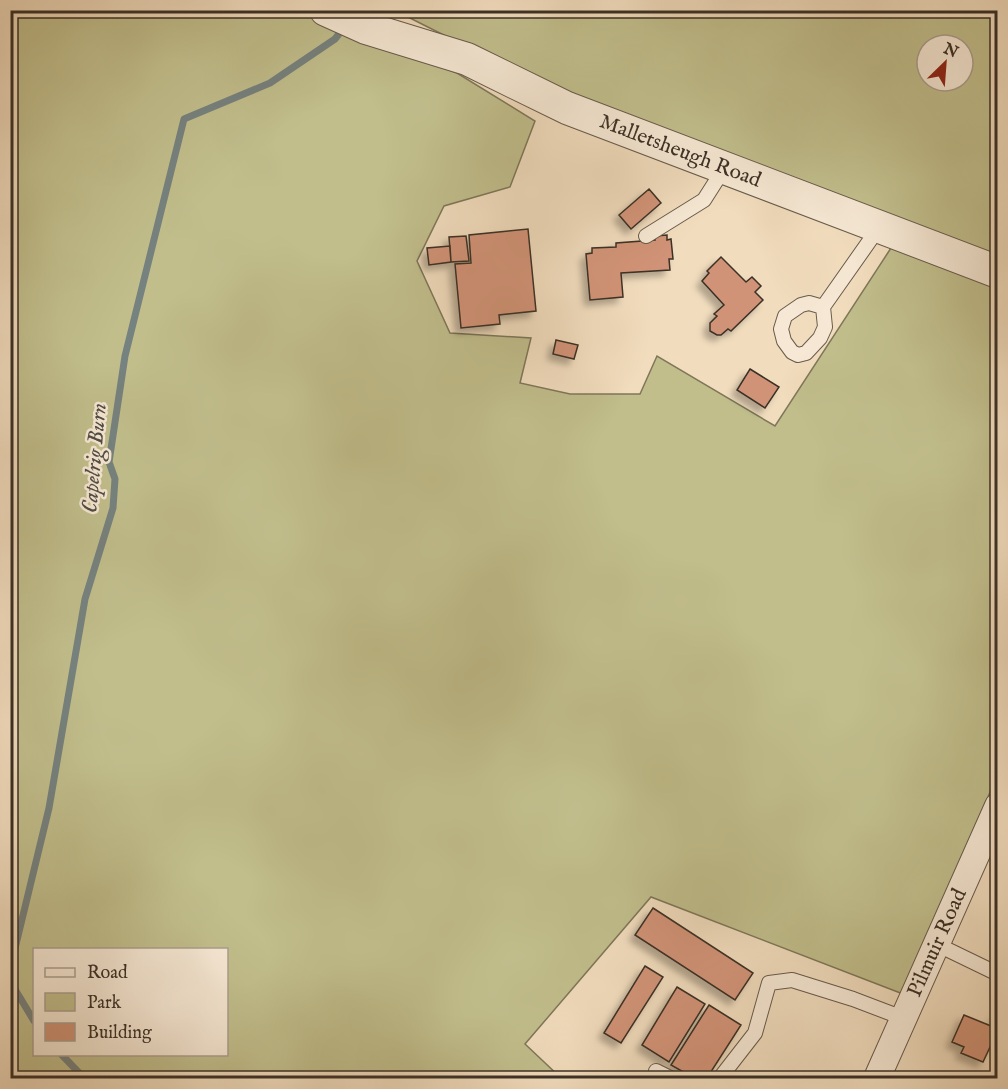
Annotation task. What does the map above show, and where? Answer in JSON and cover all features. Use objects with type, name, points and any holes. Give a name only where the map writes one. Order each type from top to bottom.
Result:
[{"type":"street","name":"Malletsheugh Road","points":[[326,10],[366,28],[467,59],[567,108],[998,272]]},
{"type":"street","name":"Pilmuir Road","points":[[877,1078],[998,806]]},
{"type":"lane","points":[[646,236],[704,200],[725,167]]},
{"type":"lane","points":[[823,307],[880,226]]},
{"type":"lane","points":[[936,944],[998,974]]},
{"type":"lane","points":[[720,1078],[755,1034],[769,983],[792,980],[903,1018]]},
{"type":"lane","points":[[656,1071],[670,1078]]},
{"type":"green space","points":[[10,11],[295,11],[457,73],[535,121],[510,187],[444,206],[417,261],[450,333],[531,338],[520,383],[570,394],[640,394],[657,356],[775,426],[891,248],[997,287],[997,776],[903,994],[651,897],[525,1044],[561,1078],[11,1078]]},
{"type":"green space","points":[[396,11],[997,11],[997,255],[565,96]]},
{"type":"building","points":[[649,189],[661,203],[631,229],[619,215]]},
{"type":"building","points":[[528,229],[536,311],[499,315],[500,324],[461,328],[455,264],[471,263],[469,235]]},
{"type":"building","points":[[667,235],[667,240],[671,239],[673,259],[669,259],[670,270],[621,273],[623,297],[590,300],[586,254],[592,253],[592,248],[616,247],[616,243],[655,240],[655,236]]},
{"type":"building","points":[[466,236],[469,261],[451,262],[449,237]]},
{"type":"building","points":[[450,246],[451,262],[429,265],[427,248]]},
{"type":"building","points":[[721,257],[746,282],[752,277],[761,286],[755,292],[763,300],[731,331],[728,329],[721,335],[717,335],[710,331],[710,323],[717,316],[714,314],[724,305],[702,281],[709,273],[707,271]]},
{"type":"building","points":[[556,340],[578,345],[574,359],[553,354]]},
{"type":"building","points":[[750,369],[779,387],[765,408],[737,390]]},
{"type":"building","points":[[653,908],[753,973],[735,1000],[635,935]]},
{"type":"building","points":[[645,966],[663,977],[621,1043],[604,1033]]},
{"type":"building","points":[[677,987],[705,1004],[669,1062],[642,1045]]},
{"type":"building","points":[[709,1005],[741,1025],[707,1078],[694,1078],[671,1065]]},
{"type":"building","points":[[998,1011],[998,1037],[993,1046],[991,1045],[983,1062],[961,1053],[964,1047],[952,1042],[964,1015],[991,1026]]},
{"type":"waterway","name":"Capelrig Burn","points":[[10,969],[49,808],[85,599],[113,508],[115,479],[109,462],[125,356],[184,119],[270,83],[335,39],[345,26]]},
{"type":"waterway","name":"Capelrig Burn","points":[[10,981],[33,1019]]},
{"type":"waterway","name":"Capelrig Burn","points":[[63,1056],[84,1078]]}]
